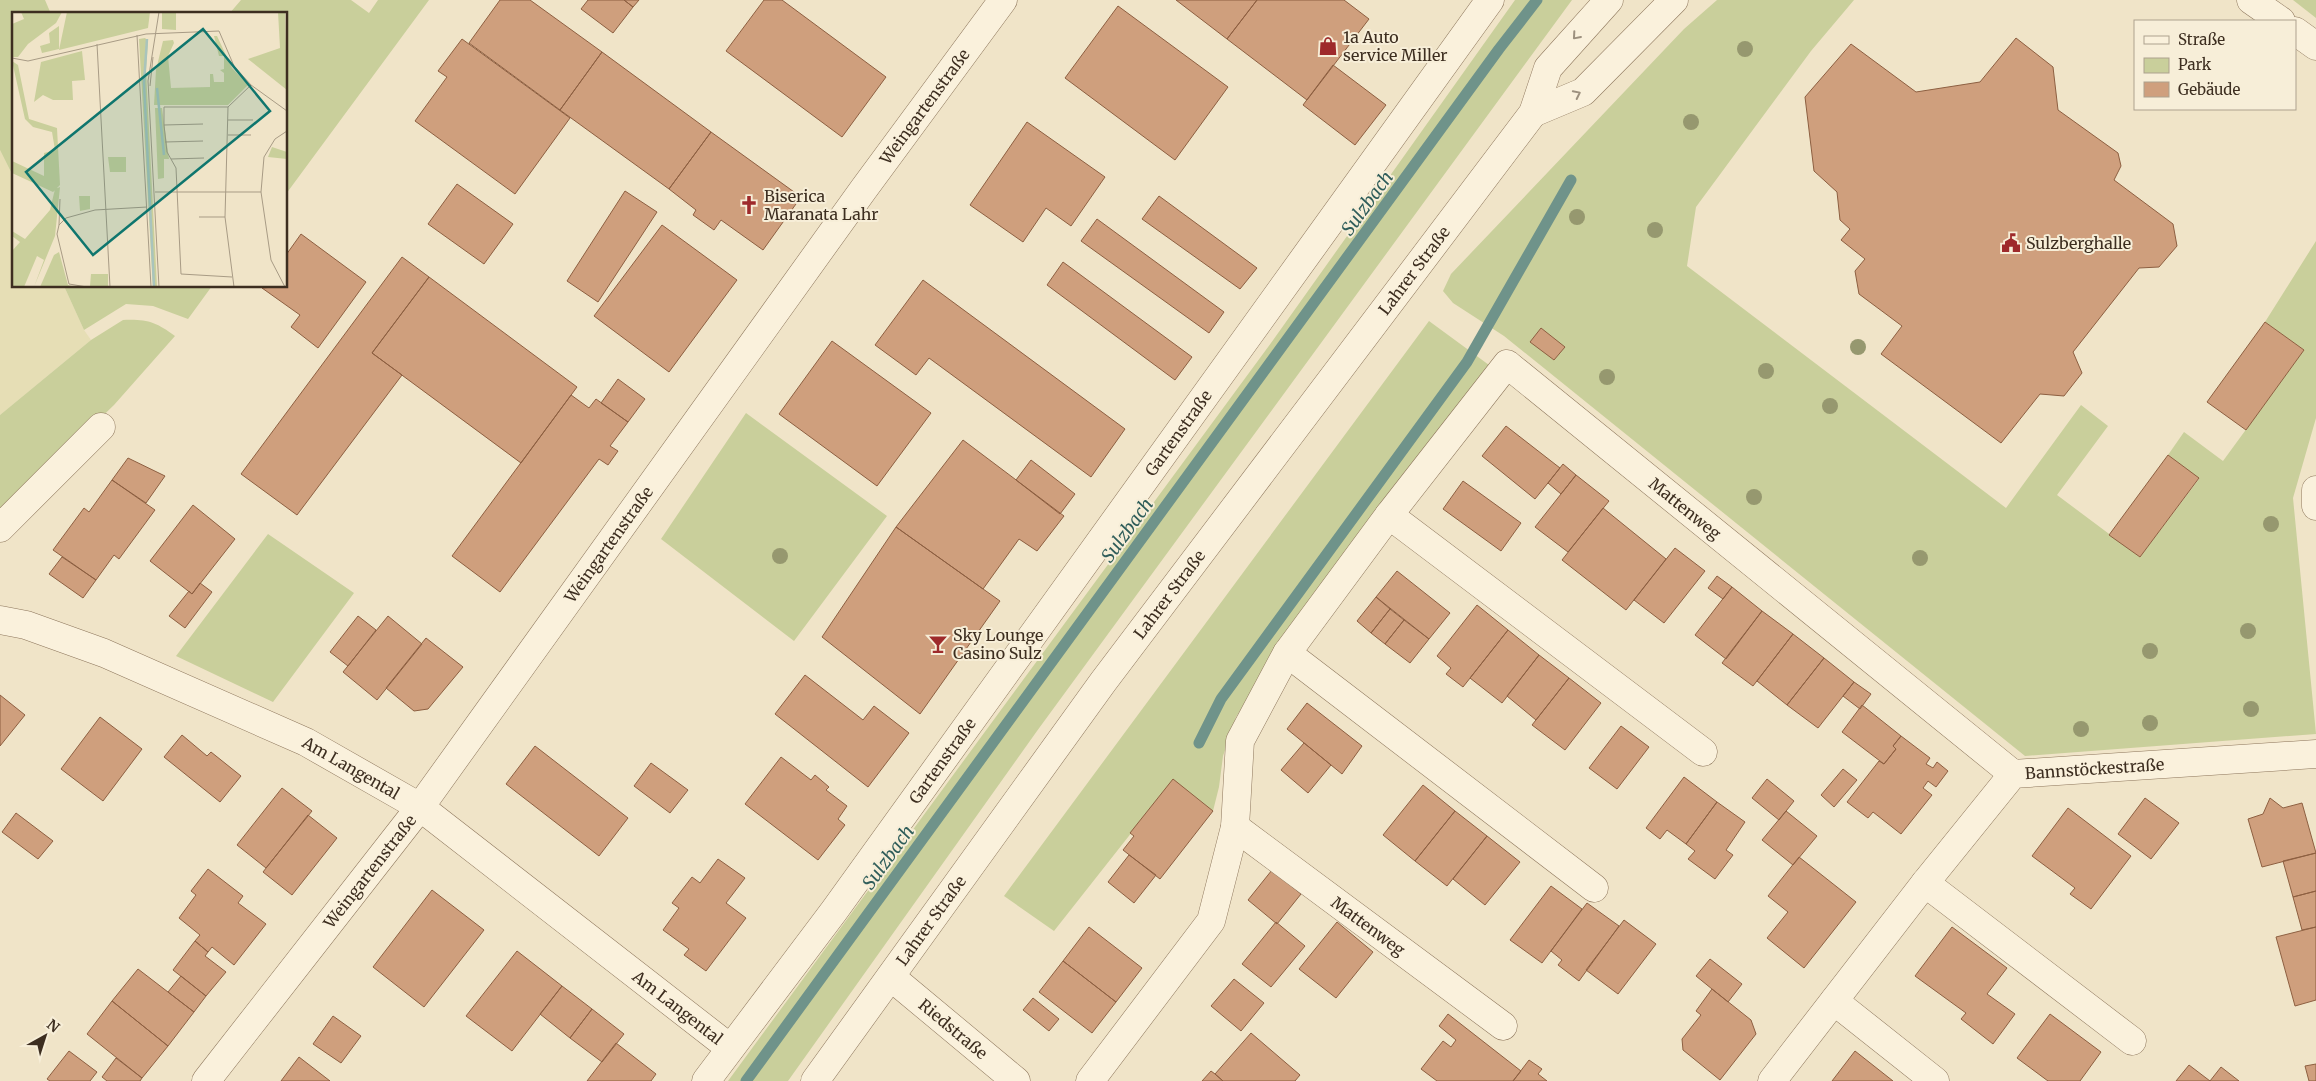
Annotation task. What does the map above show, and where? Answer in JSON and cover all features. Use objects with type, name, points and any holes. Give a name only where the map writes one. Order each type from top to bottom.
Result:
[{"type":"street","name":"Weingartenstraße","points":[[206,1081],[420,807],[863,190],[1003,0]]},
{"type":"street","name":"Gartenstraße","points":[[706,1081],[839,903],[1490,0]]},
{"type":"street","name":"Lahrer Straße","points":[[815,1081],[892,977],[1103,682],[1533,113],[1548,68],[1608,0]]},
{"type":"street","points":[[1533,113],[1583,92],[1674,0]]},
{"type":"street","points":[[2251,0],[2280,20]]},
{"type":"street","points":[[2296,32],[2316,46]]},
{"type":"street","name":"Mattenweg","points":[[1090,1081],[1211,921],[1234,827],[1240,741],[1287,653],[1389,515],[1507,364],[2013,774]]},
{"type":"street","points":[[0,528],[101,427]]},
{"type":"street","points":[[2316,490],[2316,506]]},
{"type":"street","points":[[1389,515],[1704,752]]},
{"type":"street","name":"Am Langental","points":[[0,620],[26,625],[104,653],[297,738],[420,807],[730,1048]]},
{"type":"street","points":[[1287,653],[1594,888]]},
{"type":"street","name":"Bannstöckestraße","points":[[1772,1081],[1925,883],[2013,774],[2316,754]]},
{"type":"street","name":"Mattenweg","points":[[1234,827],[1503,1026]]},
{"type":"street","points":[[1925,883],[2132,1041]]},
{"type":"street","name":"Riedstraße","points":[[892,977],[1016,1081]]},
{"type":"street","points":[[1834,1001],[1935,1081]]},
{"type":"shaded area","points":[[0,150],[12,174],[12,288],[65,288],[84,330],[91,340],[0,415]]},
{"type":"green space","points":[[0,0],[45,0],[50,12],[12,12],[12,174],[0,150]]},
{"type":"green space","points":[[241,0],[351,0],[369,13],[378,0],[429,0],[288,191],[288,12],[231,12]]},
{"type":"green space","points":[[1515,0],[1572,0],[1037,731],[788,1081],[728,1081],[1271,343]]},
{"type":"green space","points":[[1717,0],[1854,0],[1811,51],[1696,207],[1687,266],[2006,508],[2081,405],[2108,426],[2057,495],[2140,557],[2199,479],[2168,455],[2184,432],[2223,461],[2304,350],[2265,322],[2316,241],[2316,418],[2293,498],[2316,734],[2025,756],[1504,336],[1453,303],[1443,291],[1451,274],[1684,29]]},
{"type":"green space","points":[[2293,0],[2316,0],[2316,18]]},
{"type":"green space","points":[[65,288],[211,288],[188,319],[153,306],[126,304],[84,330]]},
{"type":"green space","points":[[123,320],[151,322],[175,336],[114,405],[0,515],[0,415],[91,340]]},
{"type":"green space","points":[[1429,321],[1489,365],[1311,601],[1236,717],[1223,756],[1219,787],[1213,811],[1173,780],[1054,931],[1004,896]]},
{"type":"green space","points":[[746,413],[887,516],[794,641],[661,539]]},
{"type":"green space","points":[[268,534],[354,593],[273,702],[176,656]]},
{"type":"building","points":[[500,0],[530,0],[602,52],[560,110],[469,43]]},
{"type":"building","points":[[588,0],[624,0],[633,7],[613,33],[581,9]]},
{"type":"building","points":[[624,0],[639,0],[633,7]]},
{"type":"building","points":[[764,0],[782,0],[886,77],[842,137],[726,51]]},
{"type":"building","points":[[1176,0],[1257,0],[1227,39]]},
{"type":"building","points":[[1257,0],[1344,0],[1369,19],[1307,100],[1227,39]]},
{"type":"building","points":[[1118,6],[1228,87],[1175,160],[1065,78]]},
{"type":"building","name":"Sulzberghalle","points":[[2016,38],[2053,67],[2058,110],[2118,153],[2121,166],[2114,180],[2173,224],[2177,246],[2159,267],[2139,268],[2073,352],[2082,373],[2064,396],[2040,394],[2001,443],[1881,354],[1902,326],[1859,294],[1855,271],[1865,259],[1841,240],[1850,229],[1840,220],[1837,192],[1814,171],[1805,97],[1851,44],[1916,92],[1980,82]]},
{"type":"building","points":[[462,39],[570,118],[515,194],[415,121],[447,77],[438,71]]},
{"type":"building","points":[[602,52],[711,132],[669,189],[560,110]]},
{"type":"building","points":[[1333,65],[1386,105],[1355,145],[1303,105]]},
{"type":"building","points":[[1027,122],[1105,177],[1071,226],[1046,208],[1023,242],[970,205]]},
{"type":"building","points":[[711,132],[801,197],[763,250],[721,220],[714,230],[693,215],[696,210],[669,189]]},
{"type":"building","points":[[457,184],[513,224],[484,264],[428,224]]},
{"type":"building","points":[[625,191],[657,212],[598,302],[567,281]]},
{"type":"building","points":[[1159,196],[1257,268],[1240,289],[1142,219]]},
{"type":"building","points":[[1097,219],[1224,312],[1209,333],[1081,241]]},
{"type":"building","points":[[662,225],[737,280],[669,372],[594,316]]},
{"type":"building","points":[[301,234],[366,282],[318,348],[291,327],[300,315],[262,288],[288,288],[288,252]]},
{"type":"building","points":[[402,257],[429,277],[372,353],[402,375],[297,515],[241,474]]},
{"type":"building","points":[[1063,262],[1192,357],[1175,380],[1047,285]]},
{"type":"building","points":[[429,277],[577,387],[521,463],[372,353]]},
{"type":"building","points":[[923,280],[1125,429],[1091,477],[929,358],[916,375],[875,345]]},
{"type":"building","points":[[2265,322],[2304,350],[2246,430],[2207,402]]},
{"type":"building","points":[[1541,328],[1565,347],[1554,360],[1530,342]]},
{"type":"building","points":[[832,341],[931,413],[877,486],[779,414]]},
{"type":"building","points":[[618,379],[645,399],[628,422],[601,403]]},
{"type":"building","points":[[571,395],[589,408],[596,399],[628,422],[610,446],[618,451],[608,465],[599,459],[500,592],[452,556]]},
{"type":"building","points":[[1506,426],[1560,468],[1535,499],[1482,456]]},
{"type":"building","points":[[963,440],[1064,516],[1037,551],[1019,539],[983,589],[896,527]]},
{"type":"building","points":[[2168,455],[2199,478],[2140,557],[2109,535]]},
{"type":"building","points":[[128,458],[165,476],[146,503],[112,480]]},
{"type":"building","points":[[1031,460],[1075,494],[1060,514],[1016,480]]},
{"type":"building","points":[[1563,464],[1576,475],[1561,494],[1548,483]]},
{"type":"building","points":[[1576,475],[1609,501],[1568,552],[1535,527]]},
{"type":"building","points":[[112,480],[155,510],[119,559],[114,555],[96,580],[53,550],[84,508],[89,512]]},
{"type":"building","points":[[1463,481],[1521,523],[1501,551],[1443,509]]},
{"type":"building","points":[[193,505],[235,539],[192,594],[150,561]]},
{"type":"building","points":[[1603,508],[1666,559],[1626,610],[1562,560]]},
{"type":"building","points":[[896,527],[1000,601],[920,714],[822,637]]},
{"type":"building","points":[[1675,548],[1705,571],[1664,623],[1634,600]]},
{"type":"building","points":[[62,557],[96,580],[83,598],[49,574]]},
{"type":"building","points":[[1397,571],[1450,613],[1429,639],[1376,597]]},
{"type":"building","points":[[1717,576],[1732,587],[1723,599],[1708,588]]},
{"type":"building","points":[[200,583],[212,592],[185,628],[169,616],[189,591],[192,594]]},
{"type":"building","points":[[1732,587],[1762,611],[1726,659],[1695,635]]},
{"type":"building","points":[[1376,597],[1390,609],[1371,633],[1357,621]]},
{"type":"building","points":[[1477,605],[1508,630],[1463,687],[1446,674],[1451,668],[1437,656]]},
{"type":"building","points":[[1390,609],[1404,620],[1385,644],[1371,633]]},
{"type":"building","points":[[1762,611],[1793,634],[1753,686],[1722,663]]},
{"type":"building","points":[[358,616],[376,630],[348,666],[330,652]]},
{"type":"building","points":[[388,616],[422,644],[377,700],[343,672]]},
{"type":"building","points":[[1404,620],[1429,639],[1410,663],[1385,644]]},
{"type":"building","points":[[1508,630],[1539,655],[1502,703],[1470,678]]},
{"type":"building","points":[[1793,634],[1824,658],[1787,705],[1757,681]]},
{"type":"building","points":[[426,638],[463,667],[428,709],[414,711],[386,688]]},
{"type":"building","points":[[1539,655],[1569,678],[1536,720],[1507,696]]},
{"type":"building","points":[[1824,658],[1854,682],[1818,728],[1787,705]]},
{"type":"building","points":[[805,675],[863,720],[874,706],[909,733],[868,787],[775,714]]},
{"type":"building","points":[[1569,678],[1601,703],[1565,750],[1532,725]]},
{"type":"building","points":[[1854,682],[1871,694],[1860,709],[1843,696]]},
{"type":"building","points":[[0,695],[25,715],[0,746]]},
{"type":"building","points":[[1307,703],[1362,746],[1342,774],[1287,729]]},
{"type":"building","points":[[1862,705],[1901,736],[1893,746],[1896,749],[1884,764],[1842,732]]},
{"type":"building","points":[[100,717],[142,749],[103,801],[61,769]]},
{"type":"building","points":[[1621,726],[1649,747],[1617,789],[1589,768]]},
{"type":"building","points":[[182,735],[207,756],[211,752],[241,776],[220,802],[164,757]]},
{"type":"building","points":[[1901,736],[1930,758],[1926,764],[1933,768],[1937,762],[1948,771],[1936,787],[1928,781],[1923,788],[1932,795],[1901,834],[1873,812],[1868,818],[1847,802],[1879,761],[1884,764],[1896,749],[1893,746]]},
{"type":"building","points":[[1304,743],[1331,765],[1308,793],[1281,770]]},
{"type":"building","points":[[535,746],[628,818],[599,856],[506,784]]},
{"type":"building","points":[[781,757],[811,780],[815,775],[829,787],[826,790],[847,806],[838,819],[845,825],[818,860],[745,804]]},
{"type":"building","points":[[651,763],[688,790],[670,813],[634,786]]},
{"type":"building","points":[[1843,769],[1857,780],[1834,807],[1821,795]]},
{"type":"building","points":[[1684,777],[1717,802],[1686,844],[1667,830],[1660,839],[1646,828]]},
{"type":"building","points":[[1173,779],[1213,811],[1160,879],[1123,850],[1134,836],[1130,833]]},
{"type":"building","points":[[1767,779],[1794,801],[1779,820],[1752,798]]},
{"type":"building","points":[[1423,785],[1455,811],[1415,861],[1383,835]]},
{"type":"building","points":[[282,788],[312,811],[266,868],[237,845]]},
{"type":"building","points":[[2145,798],[2179,823],[2151,859],[2118,834]]},
{"type":"building","points":[[2270,798],[2283,808],[2302,803],[2316,853],[2262,867],[2248,819],[2263,814]]},
{"type":"building","points":[[1717,802],[1745,822],[1726,850],[1733,855],[1715,879],[1688,859],[1695,851],[1686,844]]},
{"type":"building","points":[[2068,808],[2131,856],[2091,909],[2070,894],[2075,888],[2032,856]]},
{"type":"building","points":[[1455,811],[1487,836],[1447,886],[1415,861]]},
{"type":"building","points":[[1786,811],[1817,836],[1793,865],[1762,840]]},
{"type":"building","points":[[16,813],[53,841],[38,859],[2,832]]},
{"type":"building","points":[[308,815],[337,838],[292,895],[263,872]]},
{"type":"building","points":[[1487,836],[1520,862],[1485,905],[1453,879]]},
{"type":"building","points":[[2316,853],[2316,891],[2293,897],[2283,861]]},
{"type":"building","points":[[1129,855],[1156,875],[1134,903],[1108,882]]},
{"type":"building","points":[[1799,857],[1856,902],[1804,968],[1767,938],[1788,912],[1768,896]]},
{"type":"building","points":[[718,859],[745,878],[726,903],[746,918],[706,971],[684,955],[689,949],[663,930],[679,908],[672,903],[692,877],[700,883]]},
{"type":"building","points":[[208,869],[243,896],[238,903],[266,924],[234,965],[212,947],[208,952],[195,941],[200,935],[179,918],[196,895],[191,891]]},
{"type":"building","points":[[1272,870],[1301,894],[1277,924],[1248,900]]},
{"type":"building","points":[[1551,886],[1582,909],[1542,963],[1510,940]]},
{"type":"building","points":[[432,890],[484,930],[424,1007],[373,967]]},
{"type":"building","points":[[2316,891],[2316,927],[2302,930],[2293,897]]},
{"type":"building","points":[[1587,903],[1619,926],[1579,981],[1558,965],[1562,960],[1551,951]]},
{"type":"building","points":[[1624,920],[1656,944],[1618,994],[1586,970]]},
{"type":"building","points":[[1276,922],[1305,946],[1271,987],[1242,964]]},
{"type":"building","points":[[1337,922],[1373,952],[1336,998],[1299,969]]},
{"type":"building","points":[[1089,927],[1142,968],[1116,1002],[1063,961]]},
{"type":"building","points":[[1952,927],[2007,968],[1987,994],[2015,1014],[1993,1044],[1961,1019],[1966,1013],[1915,976]]},
{"type":"building","points":[[2316,927],[2316,1000],[2295,1006],[2276,937]]},
{"type":"building","points":[[195,941],[208,952],[205,956],[226,972],[206,996],[173,970]]},
{"type":"building","points":[[517,951],[562,986],[512,1051],[466,1016]]},
{"type":"building","points":[[1710,959],[1742,984],[1728,1002],[1696,976]]},
{"type":"building","points":[[1063,961],[1116,1002],[1092,1033],[1039,992]]},
{"type":"building","points":[[138,969],[194,1012],[168,1046],[112,1001]]},
{"type":"building","points":[[181,976],[206,996],[194,1012],[168,992]]},
{"type":"building","points":[[1234,979],[1264,1003],[1241,1031],[1211,1006]]},
{"type":"building","points":[[562,986],[592,1009],[570,1038],[540,1014]]},
{"type":"building","points":[[1712,989],[1751,1020],[1756,1034],[1720,1080],[1683,1050],[1682,1039],[1701,1015],[1696,1011]]},
{"type":"building","points":[[1033,998],[1059,1019],[1049,1031],[1023,1010]]},
{"type":"building","points":[[112,1001],[168,1046],[142,1078],[87,1034]]},
{"type":"building","points":[[592,1009],[624,1034],[602,1062],[570,1038]]},
{"type":"building","points":[[1448,1014],[1521,1071],[1513,1081],[1437,1081],[1421,1069],[1443,1041],[1451,1047],[1456,1040],[1439,1026]]},
{"type":"building","points":[[2050,1014],[2101,1052],[2080,1081],[2048,1081],[2017,1058]]},
{"type":"building","points":[[333,1016],[361,1036],[341,1063],[313,1044]]},
{"type":"building","points":[[1251,1033],[1300,1075],[1295,1081],[1223,1081],[1215,1074]]},
{"type":"building","points":[[616,1043],[656,1074],[651,1081],[587,1081]]},
{"type":"building","points":[[69,1051],[97,1072],[90,1081],[50,1081],[47,1079]]},
{"type":"building","points":[[1855,1051],[1893,1081],[1832,1081]]},
{"type":"building","points":[[299,1057],[330,1081],[281,1081]]},
{"type":"building","points":[[116,1058],[142,1078],[140,1081],[107,1081],[102,1077]]},
{"type":"building","points":[[1529,1060],[1542,1069],[1538,1074],[1547,1081],[1513,1081]]},
{"type":"building","points":[[2316,1064],[2316,1081],[2309,1081],[2305,1066]]},
{"type":"building","points":[[2189,1065],[2210,1081],[2176,1081]]},
{"type":"building","points":[[2221,1067],[2239,1081],[2210,1081]]},
{"type":"building","points":[[1211,1071],[1215,1074],[1223,1081],[1202,1081]]},
{"type":"waterway","name":"Sulzbach","points":[[746,1081],[1499,49],[1537,0]]},
{"type":"waterway","points":[[1199,743],[1221,699],[1467,362],[1571,180]]},
{"type":"place","name":"1a Auto service Miller","points":[[1328,46]]},
{"type":"place","name":"Biserica Maranata Lahr","points":[[749,205]]},
{"type":"place","name":"Sulzberghalle","points":[[2011,243]]},
{"type":"place","name":"Sky Lounge Casino Sulz","points":[[938,644]]}]
